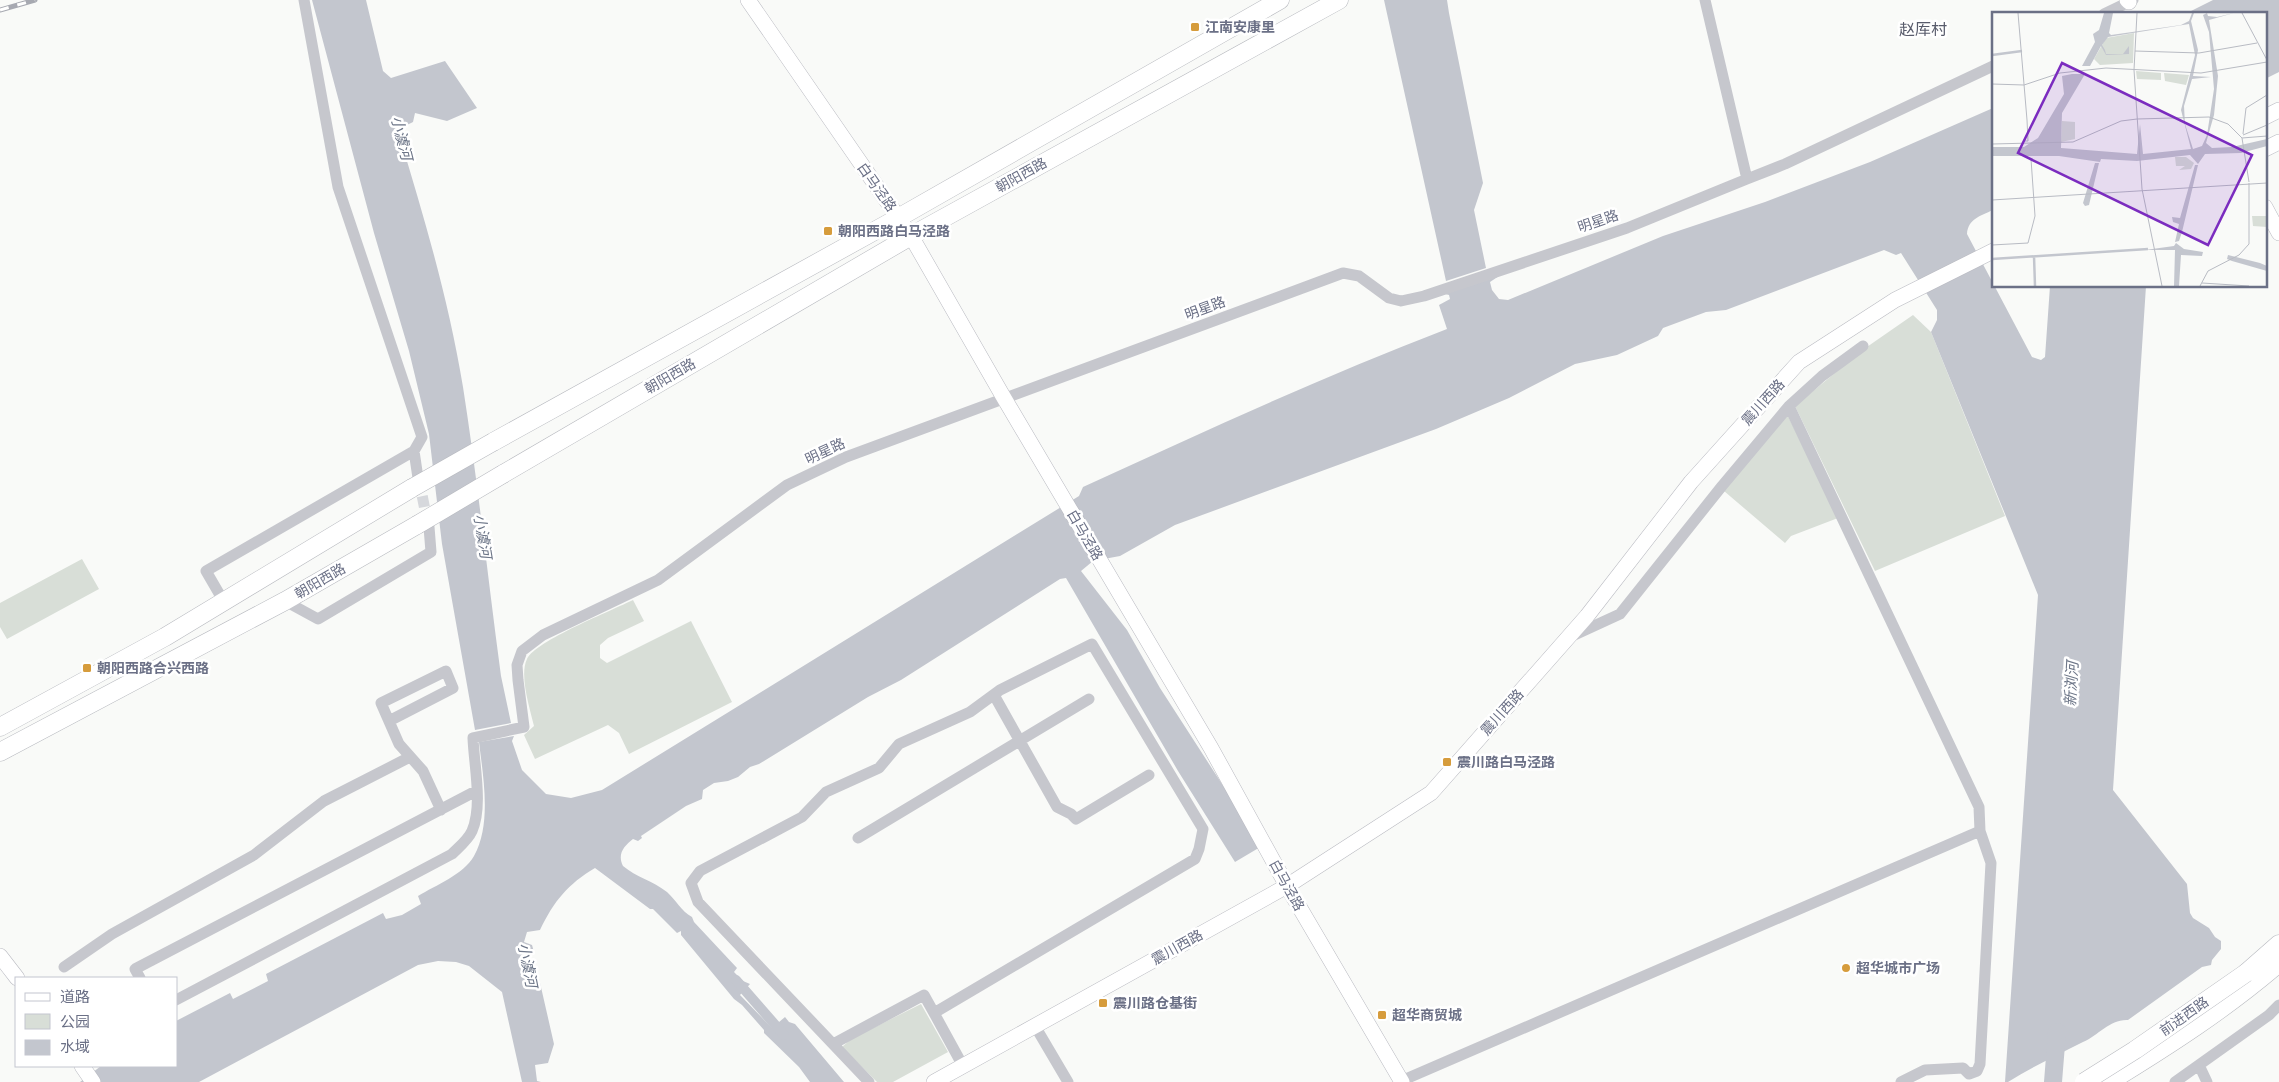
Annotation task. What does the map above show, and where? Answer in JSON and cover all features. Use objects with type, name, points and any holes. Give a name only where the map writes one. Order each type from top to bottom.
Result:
[{"type":"main road","name":"白马泾路","points":[[748,0],[911,236],[1004,398],[1211,748],[1287,886],[1402,1082]]},
{"type":"main road","name":"朝阳西路","points":[[0,727],[224,602],[415,483],[493,442],[898,218],[1280,0]]},
{"type":"main road","name":"朝阳西路","points":[[2,753],[423,526],[503,474],[911,236],[1339,0]]},
{"type":"main road","points":[[2266,116],[2279,110]]},
{"type":"main road","points":[[2266,148],[2279,142]]},
{"type":"main road","points":[[2266,209],[2279,233]]},
{"type":"main road","name":"震川西路","points":[[934,1082],[1287,886],[1431,793],[1588,616],[1691,482],[1799,362],[1895,300],[1992,252]]},
{"type":"main road","name":"前进西路","points":[[2109,1082],[2146,1059],[2250,979],[2279,944]]},
{"type":"main road","points":[[0,956],[16,977]]},
{"type":"main road","name":"前进西路","points":[[2084,1082],[2279,962]]},
{"type":"main road","points":[[83,1067],[94,1082]]},
{"type":"street","points":[[224,602],[206,571],[414,451],[422,437],[338,187],[304,0]]},
{"type":"street","points":[[1706,0],[1747,179]]},
{"type":"street","points":[[2108,12],[2130,1]]},
{"type":"street","name":"明星路","points":[[476,791],[473,738],[524,728],[517,665],[522,651],[543,635],[658,580],[787,485],[846,457],[1343,273],[1359,276],[1389,298],[1401,301],[1424,296],[1627,228],[1785,164],[1992,66]]},
{"type":"street","points":[[1568,638],[1620,614],[1722,486],[1789,406],[1822,376],[1863,346]]},
{"type":"street","points":[[1789,406],[1979,807],[1980,832],[1992,863],[1980,1064],[1977,1071],[1969,1074],[1963,1068],[1925,1070],[1901,1082]]},
{"type":"street","points":[[414,451],[415,483]]},
{"type":"street","points":[[285,601],[318,619],[431,552],[423,526]]},
{"type":"street","points":[[869,1082],[698,902],[691,882],[700,871],[802,817],[826,792],[879,768],[899,744],[970,712],[994,695],[1092,644],[1202,829],[1199,849],[1195,859],[934,1013]]},
{"type":"street","points":[[389,721],[453,688],[446,671],[381,703],[399,744],[423,771],[442,810]]},
{"type":"street","points":[[994,695],[1057,807],[1071,814],[1076,819],[1148,775]]},
{"type":"street","points":[[858,838],[1089,699]]},
{"type":"street","points":[[64,967],[112,934],[254,855],[324,801],[410,757]]},
{"type":"street","points":[[139,977],[135,969],[476,791],[477,814],[472,832],[452,854],[178,999]]},
{"type":"street","points":[[1402,1082],[1980,832]]},
{"type":"street","points":[[833,1044],[924,995],[963,1066]]},
{"type":"street","points":[[2175,1082],[2269,1015],[2279,1005]]},
{"type":"street","points":[[1035,1026],[1068,1082]]},
{"type":"street","points":[[2199,1065],[2207,1082]]},
{"type":"green space","points":[[1913,315],[1931,332],[2005,516],[1875,571],[1795,406],[1864,349]]},
{"type":"green space","points":[[1787,414],[1838,518],[1791,536],[1785,543],[1724,491]]},
{"type":"green space","points":[[82,559],[99,589],[7,639],[0,627],[0,603]]},
{"type":"green space","points":[[633,600],[644,621],[608,638],[600,645],[600,658],[607,663],[691,621],[732,702],[629,754],[619,733],[608,725],[535,759],[524,735],[534,726],[524,674],[527,659],[533,652],[559,635]]},
{"type":"green space","points":[[921,1004],[948,1052],[893,1082],[877,1082],[842,1047],[851,1039]]},
{"type":"water","points":[[312,0],[366,0],[383,71],[391,78],[445,61],[477,108],[447,121],[415,113],[413,122],[399,129],[436,261],[457,355],[473,459],[501,676],[511,723],[475,730],[442,544],[429,434],[409,351],[374,233]]},
{"type":"water","points":[[1384,0],[1447,0],[1483,183],[1474,210],[1486,268],[1446,281]]},
{"type":"water","points":[[2213,0],[2279,0],[2279,72],[2266,78],[2266,12],[2189,12]]},
{"type":"water","points":[[1992,108],[1992,210],[1972,221],[1967,234],[1992,281],[1992,288],[1996,288],[2032,357],[2041,360],[2045,357],[2050,288],[2146,288],[2113,790],[2187,884],[2190,913],[2193,918],[2209,928],[2215,937],[2221,941],[2221,949],[2212,960],[2211,965],[2202,967],[2128,1020],[2122,1020],[2110,1025],[2089,1039],[2008,1082],[2005,1082],[2038,595],[1931,332],[1937,320],[1937,310],[1901,253],[1896,255],[1884,250],[1726,310],[1706,312],[1663,328],[1658,336],[1617,355],[1575,364],[1509,398],[1436,429],[1175,525],[1120,556],[1093,561],[1081,571],[1127,630],[1160,688],[1262,846],[1235,862],[1178,771],[1066,578],[1060,579],[901,680],[868,697],[759,764],[750,767],[738,777],[714,783],[703,790],[702,799],[686,806],[641,836],[642,838],[638,841],[633,839],[624,847],[621,854],[623,866],[667,892],[737,968],[734,972],[743,981],[750,984],[740,995],[772,1028],[785,1017],[789,1022],[795,1024],[844,1082],[810,1082],[799,1067],[764,1033],[764,1030],[742,1005],[734,999],[681,935],[681,931],[677,933],[653,909],[650,909],[595,868],[569,887],[556,902],[540,930],[527,932],[524,942],[532,945],[534,952],[524,957],[528,974],[538,974],[554,1044],[548,1063],[535,1065],[537,1081],[541,1082],[522,1082],[502,992],[469,966],[456,962],[438,961],[418,965],[199,1082],[80,1082],[100,1067],[178,1067],[178,1020],[230,993],[233,999],[268,981],[266,974],[383,913],[386,919],[402,915],[421,904],[418,896],[463,869],[474,856],[480,843],[485,815],[479,742],[514,736],[512,741],[522,770],[546,794],[571,798],[602,790],[1079,496],[1083,487],[1309,385],[1447,329],[1439,305],[1450,299],[1449,295],[1445,294],[1499,276],[1490,282],[1492,290],[1499,299],[1508,300],[1663,236],[1765,202],[1870,162]]},
{"type":"waterway","points":[[736,980],[784,1035]]},
{"type":"waterway","name":"新浏河","points":[[2053,1082],[2057,1032]]},
{"type":"tunnel","points":[[419,480],[428,525]]},
{"type":"railway","points":[[0,10],[35,0]]},
{"type":"place","name":"江南安康里","points":[[1195,27]]},
{"type":"place","name":"朝阳西路白马泾路","points":[[828,231]]},
{"type":"place","name":"朝阳西路合兴西路","points":[[87,668]]},
{"type":"place","name":"震川路白马泾路","points":[[1447,762]]},
{"type":"place","name":"超华城市广场","points":[[1846,968]]},
{"type":"place","name":"震川路仓基街","points":[[1103,1003]]},
{"type":"place","name":"超华商贸城","points":[[1382,1015]]},
{"type":"district","name":"赵厍村","points":[[1923,29]]},
{"type":"water label","name":"小澞河","points":[[402,138]]},
{"type":"water label","name":"小澞河","points":[[483,536]]},
{"type":"water label","name":"小澞河","points":[[528,965]]}]
